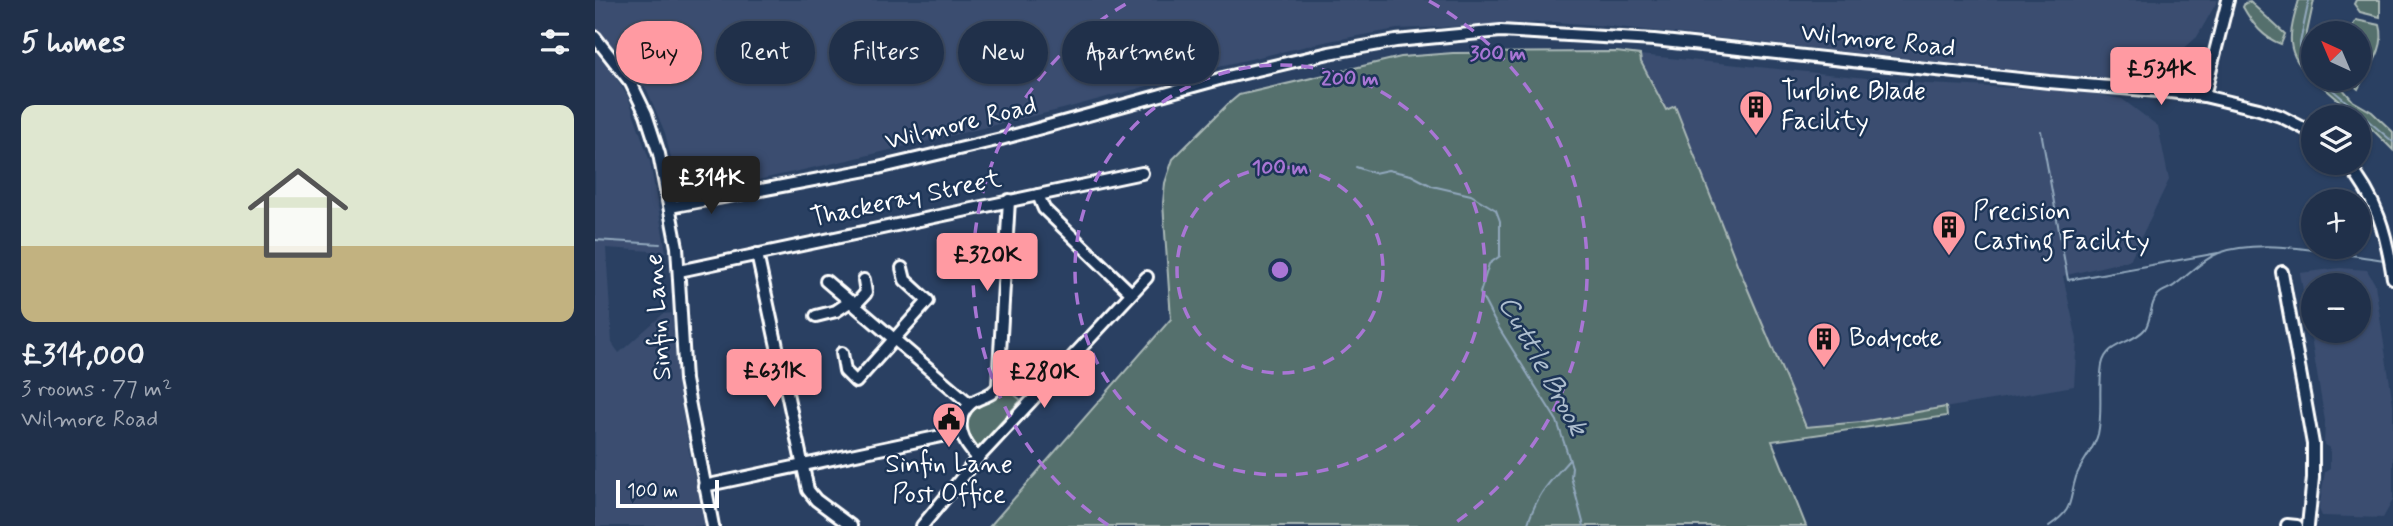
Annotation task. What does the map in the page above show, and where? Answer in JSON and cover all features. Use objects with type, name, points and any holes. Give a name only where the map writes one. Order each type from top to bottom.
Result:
[{"type":"street","points":[[2204,96],[2228,0]]},
{"type":"street","name":"Wilmore Road","points":[[670,207],[878,168],[1001,139],[1223,78],[1369,44],[1501,31],[1654,40],[2204,96],[2246,105],[2280,116],[2301,127]]},
{"type":"street","name":"Sinfin Lane","points":[[595,37],[631,83],[655,138],[670,207],[679,271],[685,380],[713,526]]},
{"type":"street","name":"Thackeray Street","points":[[679,271],[1142,173]]},
{"type":"street","points":[[2356,175],[2372,198],[2384,228],[2393,278]]},
{"type":"street","points":[[1038,194],[1044,209],[1131,293]]},
{"type":"street","points":[[978,458],[968,448],[960,432],[963,416],[970,404],[994,393],[998,386],[1009,201]]},
{"type":"street","points":[[757,254],[810,495],[851,526]]},
{"type":"street","points":[[842,353],[845,371],[856,382],[928,300],[905,280],[902,268]]},
{"type":"street","points":[[2282,272],[2313,444],[2308,526]]},
{"type":"street","points":[[922,526],[978,458],[1147,277]]},
{"type":"street","points":[[816,316],[853,303],[866,293],[865,279]]},
{"type":"street","points":[[826,281],[970,404]]},
{"type":"street","points":[[704,486],[960,432]]},
{"type":"shaded area","points":[[595,0],[2218,0],[2197,37],[2180,52],[2160,65],[2115,78],[2080,77],[1555,22],[1397,29],[1329,41],[1219,66],[1219,21],[1062,21],[1062,84],[1154,84],[1063,109],[848,160],[691,192],[677,183],[665,133],[642,84],[702,84],[702,21],[616,21],[616,52],[595,27]]},
{"type":"shaded area","points":[[595,52],[628,97],[650,162],[666,252],[606,248],[612,343],[619,353],[663,314],[672,313],[677,377],[705,526],[595,526]]},
{"type":"shaded area","points":[[1640,55],[1927,84],[2077,91],[2122,99],[2158,126],[2169,180],[2130,260],[2063,276],[2077,339],[2074,386],[1861,422],[1806,428],[1675,107],[1666,110]]},
{"type":"shaded area","points":[[2340,268],[2367,270],[2369,273],[2301,273],[2301,279],[2300,273]]},
{"type":"shaded area","points":[[2371,277],[2375,284],[2393,404],[2393,500],[2383,518],[2322,516],[2319,509],[2325,472],[2330,469],[2330,448],[2324,445],[2325,421],[2312,343],[2371,343]]},
{"type":"green space","points":[[2299,0],[2314,0],[2309,21],[2301,21],[2301,66],[2291,43]]},
{"type":"green space","points":[[2356,0],[2380,0],[2380,17],[2360,12],[2354,4]]},
{"type":"green space","points":[[2250,2],[2285,34],[2281,44],[2263,34],[2254,24],[2243,7]]},
{"type":"green space","points":[[2371,23],[2380,25],[2381,42],[2371,65]]},
{"type":"green space","points":[[1616,52],[1640,55],[1666,110],[1675,106],[1738,266],[1806,427],[1861,422],[1946,407],[1947,416],[1772,441],[1806,526],[990,526],[1171,319],[1163,203],[1165,183],[1173,159],[1239,95],[1401,57],[1453,53]]},
{"type":"green space","points":[[2328,91],[2345,91],[2360,105],[2344,105]]},
{"type":"green space","points":[[2371,111],[2393,132],[2393,150],[2371,128]]},
{"type":"green space","points":[[1006,388],[1021,400],[978,448],[966,431],[970,415],[978,406]]},
{"type":"waterway","points":[[2305,21],[2309,0]]},
{"type":"waterway","points":[[2301,38],[2301,60]]},
{"type":"waterway","points":[[2334,91],[2393,142]]},
{"type":"waterway","points":[[2041,131],[2068,280],[2218,253]]},
{"type":"waterway","name":"Cuttle Brook","points":[[1356,167],[1374,173],[1388,170],[1411,175],[1432,186],[1471,195],[1496,210],[1500,221],[1500,256],[1489,264],[1480,293],[1557,421],[1572,467],[1571,477],[1584,526]]},
{"type":"waterway","name":"Cuttle Brook","points":[[595,240],[660,244]]},
{"type":"waterway","name":"Cuttle Brook","points":[[2049,526],[2067,509],[2078,472],[2098,434],[2101,374],[2105,357],[2114,347],[2145,329],[2153,303],[2160,293],[2174,286],[2213,256],[2237,248],[2300,248],[2384,260]]},
{"type":"waterway","points":[[1527,526],[1543,490],[1569,460]]},
{"type":"place","name":"Turbine Blade Facility","points":[[1756,137]]},
{"type":"place","name":"Precision Casting Facility","points":[[1949,257]]},
{"type":"place","name":"Bodycote","points":[[1824,369]]},
{"type":"place","name":"Sinfin Lane Post Office","points":[[949,449]]}]
